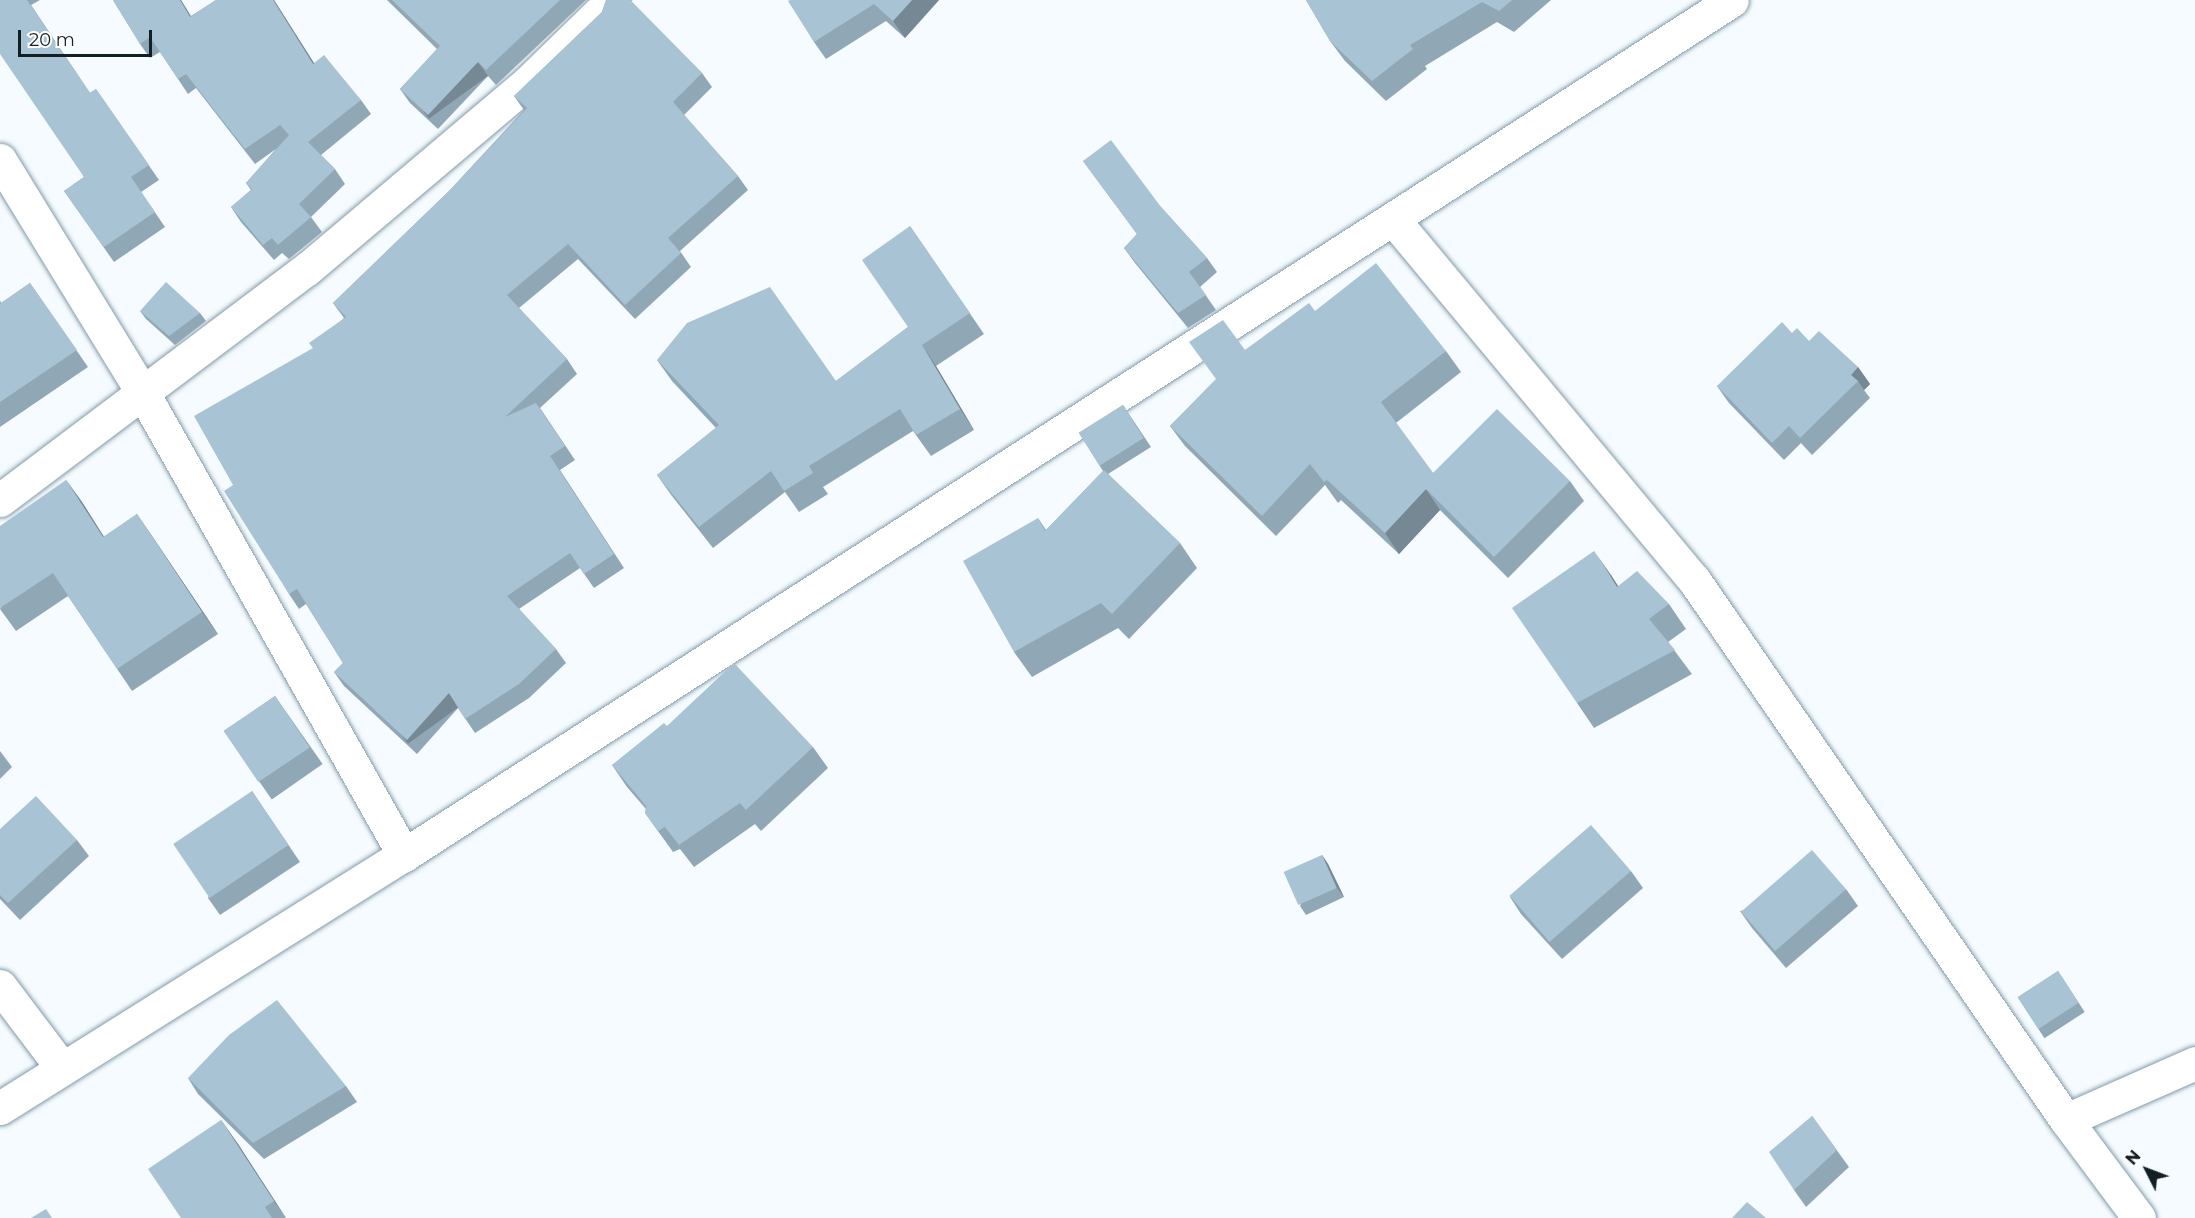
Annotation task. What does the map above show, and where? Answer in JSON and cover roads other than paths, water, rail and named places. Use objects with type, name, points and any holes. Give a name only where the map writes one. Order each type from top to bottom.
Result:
[{"type":"street","points":[[0,1108],[404,855],[1732,0]]},
{"type":"street","points":[[0,500],[307,269],[525,85],[599,13]]},
{"type":"street","points":[[0,160],[143,393],[404,855]]},
{"type":"street","points":[[1393,219],[1694,580],[2066,1120],[2139,1218]]},
{"type":"street","points":[[0,986],[62,1068]]},
{"type":"street","points":[[2066,1120],[2195,1063]]}]
